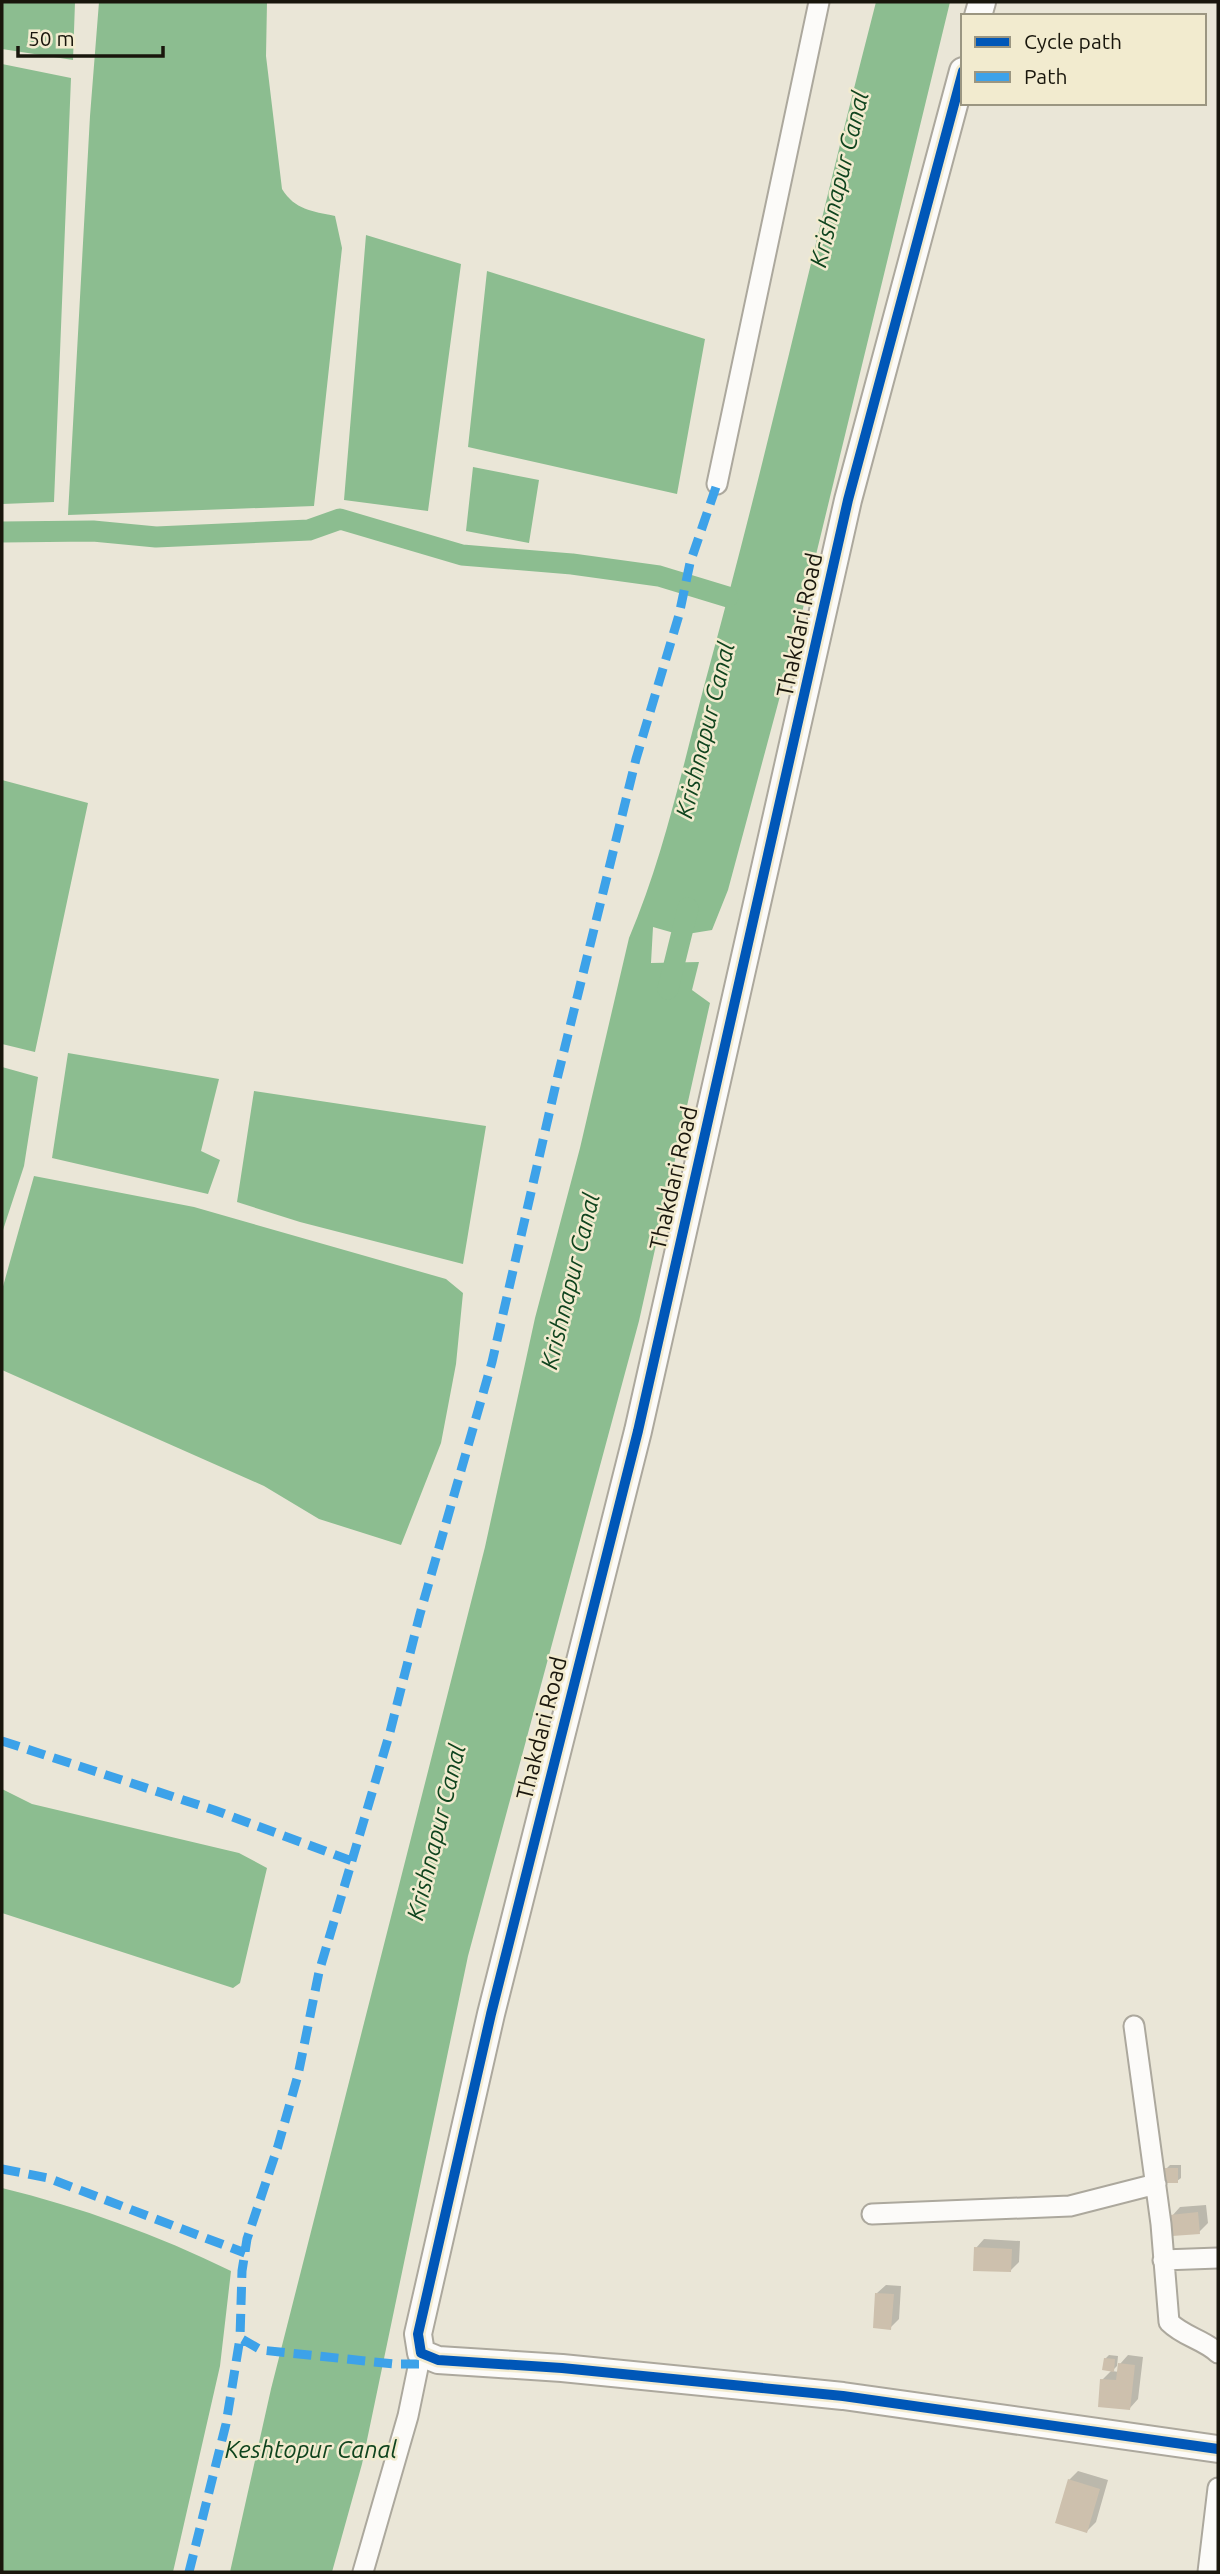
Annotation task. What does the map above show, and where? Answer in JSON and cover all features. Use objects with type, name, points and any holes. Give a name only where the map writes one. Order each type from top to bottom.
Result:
[{"type":"street","points":[[717,484],[819,2]]},
{"type":"street","name":"Thakdari Road","points":[[421,2353],[418,2334],[425,2294],[491,2014],[638,1431],[848,500],[961,78]]},
{"type":"street","points":[[1134,2026],[1156,2184],[1170,2322],[1181,2333],[1207,2344],[1218,2353]]},
{"type":"street","points":[[872,2214],[1070,2206],[1156,2184]]},
{"type":"street","points":[[1164,2260],[1218,2258]]},
{"type":"street","points":[[363,2572],[408,2416],[421,2353],[438,2360],[562,2368],[844,2396],[1218,2449]]},
{"type":"street","points":[[1208,2572],[1218,2488]]},
{"type":"water","points":[[2,2],[75,2],[73,60],[2,49]]},
{"type":"water","points":[[99,2],[267,2],[266,56],[282,189],[298,205],[335,216],[342,248],[314,506],[68,515],[90,116]]},
{"type":"water","name":"Keshtopur Canal","points":[[876,2],[950,2],[798,629],[728,890],[712,930],[681,935],[653,927],[651,963],[699,962],[692,990],[710,1003],[639,1321],[468,1956],[362,2464],[332,2572],[230,2572],[271,2389],[485,1547],[535,1318],[580,1148],[629,938],[654,871],[674,802],[753,499]]},
{"type":"water","points":[[2,64],[71,78],[54,502],[2,504]]},
{"type":"water","points":[[366,235],[461,264],[428,511],[344,500]]},
{"type":"water","points":[[487,271],[705,339],[677,494],[468,447]]},
{"type":"water","points":[[473,467],[539,480],[529,543],[466,531]]},
{"type":"water","points":[[2,780],[88,803],[35,1052],[2,1044]]},
{"type":"water","points":[[68,1053],[219,1079],[201,1151],[220,1160],[208,1194],[52,1158]]},
{"type":"water","points":[[2,1067],[38,1077],[24,1166],[2,1233]]},
{"type":"water","points":[[254,1091],[486,1126],[463,1264],[300,1222],[237,1202]]},
{"type":"water","points":[[34,1176],[194,1207],[446,1279],[463,1293],[456,1364],[441,1443],[401,1545],[319,1519],[264,1486],[2,1370],[2,1290]]},
{"type":"water","points":[[2,1789],[32,1804],[239,1853],[267,1868],[240,1983],[233,1988],[2,1913]]},
{"type":"water","points":[[2,2188],[118,2223],[231,2271],[220,2366],[173,2572],[2,2572]]},
{"type":"building","points":[[1165,2168],[1178,2168],[1178,2183],[1164,2183]]},
{"type":"building","points":[[1198,2212],[1200,2234],[1172,2236],[1170,2215]]},
{"type":"building","points":[[974,2247],[1012,2249],[1011,2272],[973,2271]]},
{"type":"building","points":[[875,2293],[894,2294],[891,2330],[873,2328]]},
{"type":"building","points":[[1104,2358],[1115,2359],[1114,2372],[1102,2370]]},
{"type":"building","points":[[1118,2363],[1135,2365],[1130,2410],[1098,2407],[1100,2379],[1116,2380]]},
{"type":"building","points":[[1068,2479],[1100,2489],[1087,2533],[1055,2523]]},
{"type":"waterway","points":[[2,532],[93,531],[156,537],[309,530],[340,519],[462,555],[572,564],[659,576],[728,597]]},
{"type":"waterway","name":"Krishnapur Canal","points":[[668,989],[688,908]]},
{"type":"marked path","points":[[419,2364],[394,2364],[261,2350],[240,2338],[242,2271],[247,2239],[298,2075],[319,1972],[390,1732],[420,1614],[492,1362],[558,1075],[636,759],[679,615],[690,563],[717,484]]},
{"type":"marked path","points":[[2,1741],[214,1810],[352,1861]]},
{"type":"marked path","points":[[2,2169],[48,2178],[245,2253]]},
{"type":"marked path","points":[[189,2572],[226,2424],[240,2338]]},
{"type":"cycle path","points":[[961,78],[848,500],[638,1431],[491,2014],[418,2334],[421,2353],[438,2360],[562,2368],[843,2396],[1218,2449]]}]
